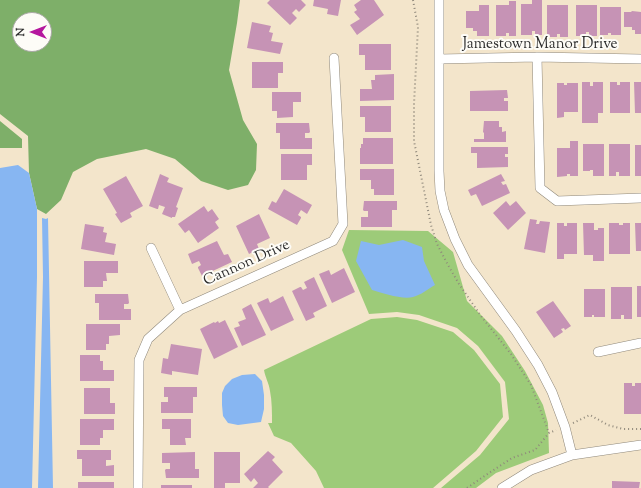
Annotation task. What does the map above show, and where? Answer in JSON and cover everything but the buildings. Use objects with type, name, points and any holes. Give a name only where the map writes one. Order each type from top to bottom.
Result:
[{"type":"street","points":[[439,0],[439,171],[440,191],[444,210],[455,239],[468,265],[516,331],[538,365],[552,392],[565,427],[572,455]]},
{"type":"street","points":[[537,57],[540,188],[557,201],[641,198]]},
{"type":"street","name":"Jamestown Manor Drive","points":[[439,59],[537,57],[641,59]]},
{"type":"street","name":"Cannon Drive","points":[[138,488],[139,360],[148,339],[180,310],[333,241],[343,224],[334,58]]},
{"type":"street","points":[[151,248],[180,310]]},
{"type":"street","points":[[598,352],[641,343]]},
{"type":"street","points":[[502,488],[531,470],[572,455],[641,445]]},
{"type":"path","points":[[467,488],[512,458],[535,450],[549,433],[590,415],[608,425],[623,429],[641,429]]},
{"type":"green space","points":[[0,0],[240,0],[229,70],[243,120],[257,144],[256,170],[248,185],[228,190],[201,181],[175,159],[146,149],[97,159],[73,172],[61,200],[46,214],[37,209],[29,173],[28,136],[0,114]]},
{"type":"green space","points":[[0,121],[22,139],[22,148],[0,148]]},
{"type":"green space","points":[[349,230],[428,231],[453,252],[467,301],[502,336],[525,371],[543,405],[548,423],[549,453],[496,473],[476,488],[441,488],[480,455],[509,419],[505,382],[478,346],[457,328],[419,315],[397,312],[369,314],[342,250]]},
{"type":"green space","points":[[397,317],[417,320],[453,332],[474,350],[500,384],[503,417],[476,451],[433,488],[324,488],[316,471],[291,443],[274,436],[268,423],[272,423],[272,403],[264,370],[371,319]]},
{"type":"water","points":[[18,165],[29,173],[37,209],[37,277],[32,488],[0,488],[0,168]]},
{"type":"water","points":[[42,218],[48,218],[53,488],[38,488],[43,277]]},
{"type":"water","points":[[403,240],[422,247],[424,261],[435,285],[419,295],[409,298],[392,296],[372,290],[356,261],[361,241],[379,245]]},
{"type":"water","points":[[255,374],[262,381],[264,395],[264,409],[261,422],[238,425],[228,423],[223,416],[222,405],[222,393],[225,386],[232,379],[242,375]]}]
